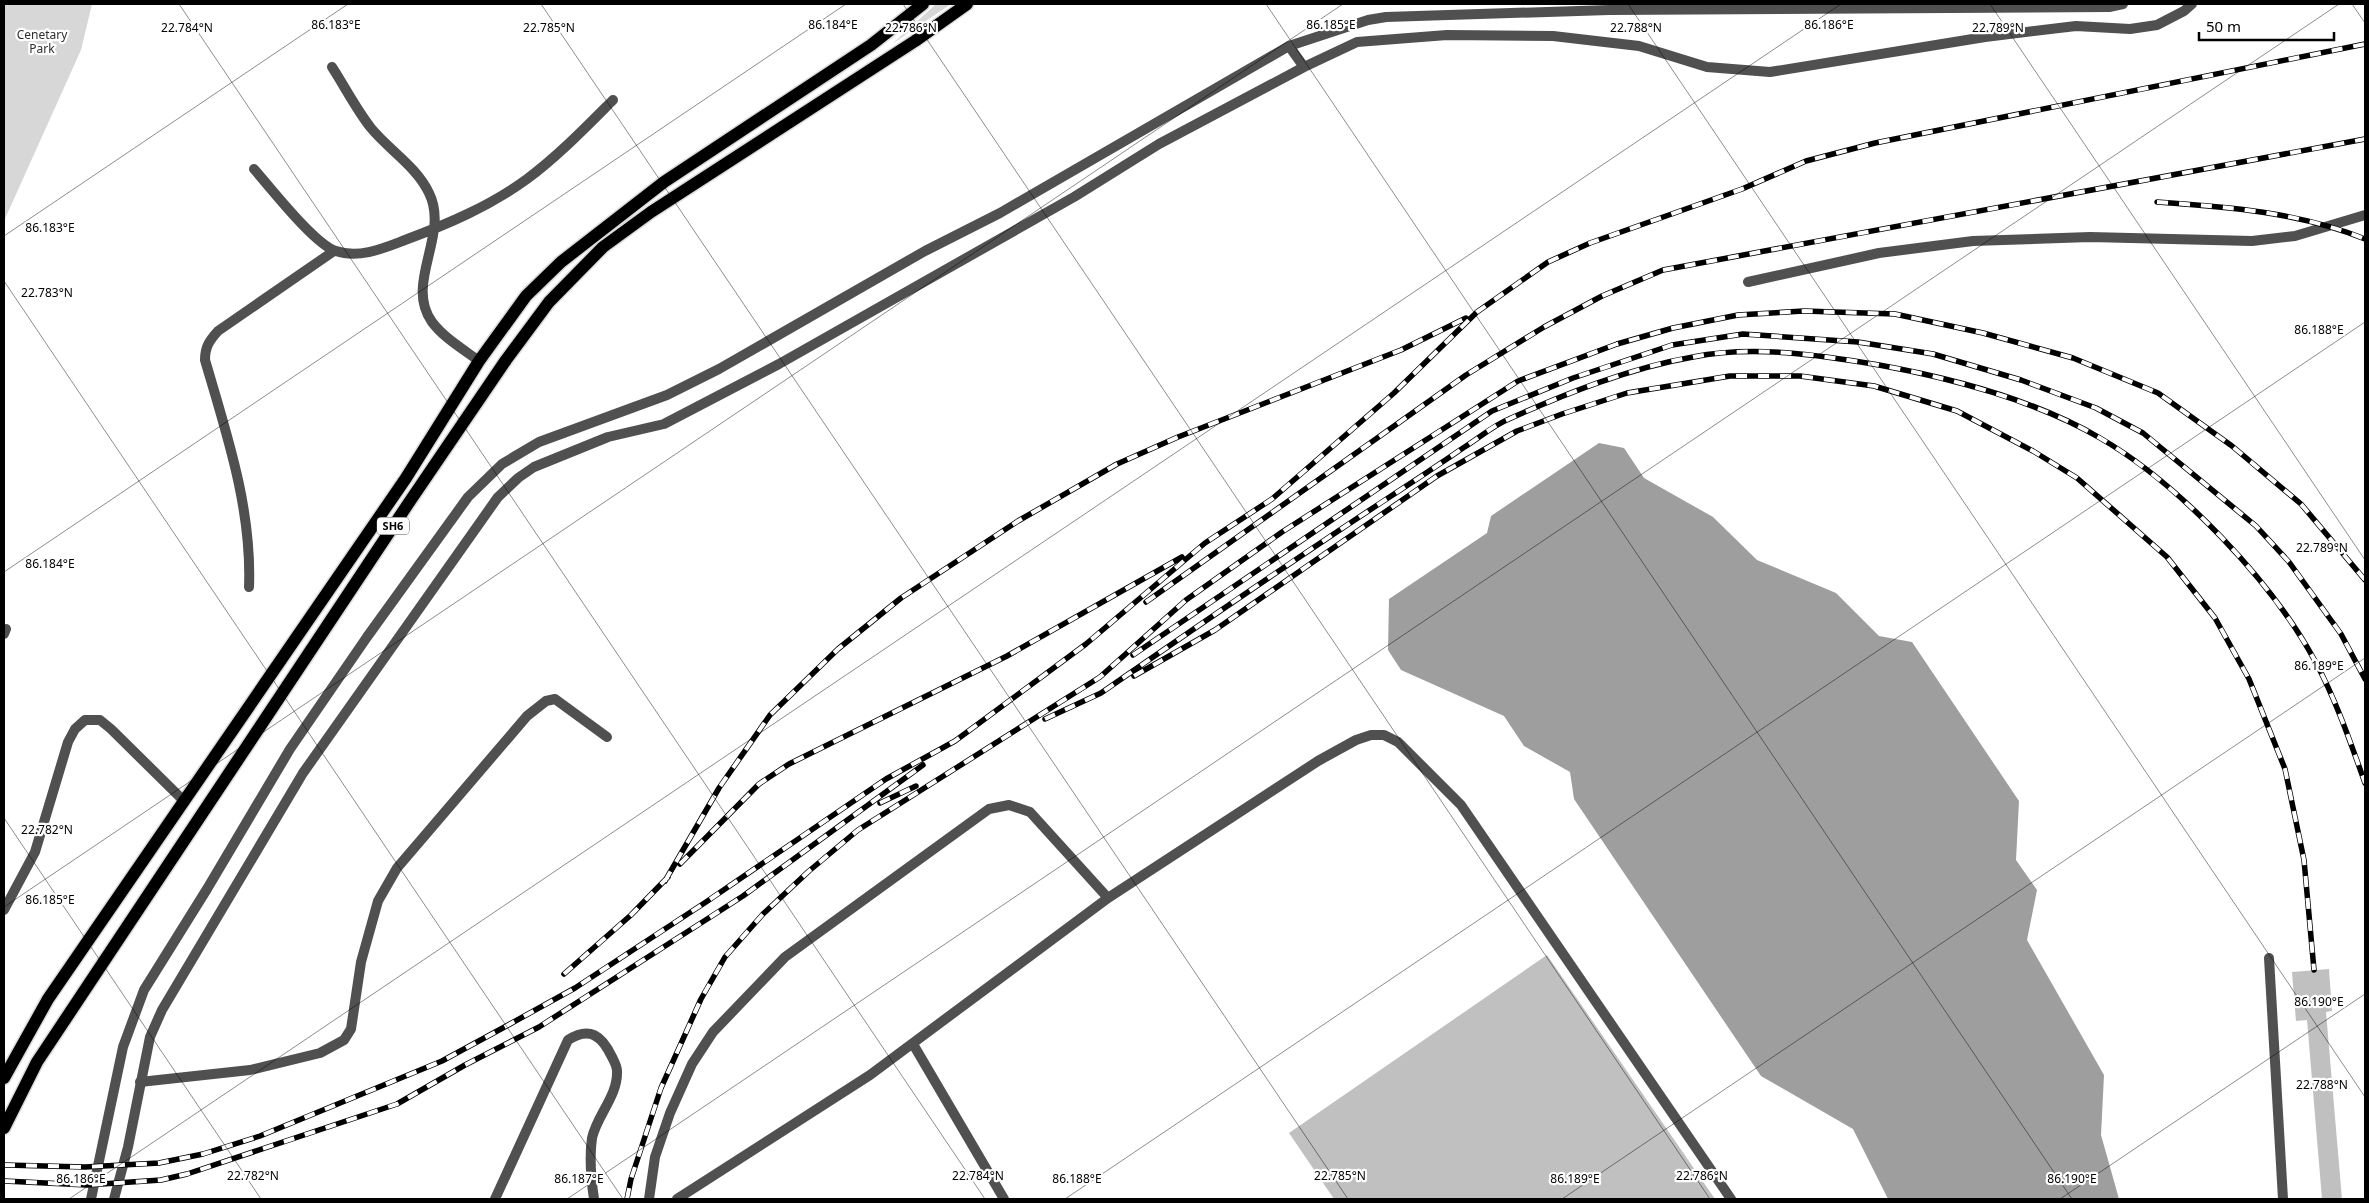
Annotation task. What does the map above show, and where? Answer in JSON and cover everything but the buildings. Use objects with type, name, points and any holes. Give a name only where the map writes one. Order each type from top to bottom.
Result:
[{"type":"main road","name":"SH6","points":[[4,1078],[7,1066],[48,998],[406,478],[479,361],[526,296],[561,262],[601,229],[679,172],[871,45],[922,4]]},
{"type":"main road","name":"SH6","points":[[4,1128],[37,1062],[408,504],[506,360],[549,302],[603,247],[651,212],[914,41],[967,4]]},
{"type":"street","points":[[91,1199],[123,1047],[144,990],[207,889],[290,749],[437,538],[468,497],[502,464],[539,442],[667,395],[719,369],[925,251],[1000,213],[1289,46],[1368,20],[1386,17],[1610,10],[2109,7],[2123,4]]},
{"type":"street","points":[[114,1199],[128,1147],[150,1036],[162,1010],[303,773],[498,497],[518,478],[554,458],[608,437],[664,424],[770,369],[1074,197],[1159,144],[1304,67],[1357,42],[1447,35],[1553,36],[1639,46],[1707,67],[1770,72],[1985,37],[2076,26],[2130,29],[2157,24],[2184,11],[2192,4]]},
{"type":"street","points":[[1289,46],[1304,67]]},
{"type":"street","points":[[332,67],[372,129],[420,178],[429,192],[435,207],[435,229],[424,276],[422,294],[425,310],[433,323],[448,338],[479,361]]},
{"type":"street","points":[[254,169],[320,241],[334,251],[350,255],[366,253],[435,229],[490,202],[527,179],[568,144],[614,100]]},
{"type":"street","points":[[1748,282],[1880,253],[1974,241],[2090,237],[2252,242],[2295,236],[2365,215]]},
{"type":"street","points":[[249,588],[250,553],[234,457],[205,360],[205,351],[209,342],[218,331],[334,251]]},
{"type":"street","points":[[539,442],[554,458]]},
{"type":"street","points":[[140,1082],[240,1071],[275,1064],[320,1053],[344,1040],[351,1029],[361,962],[378,901],[397,868],[527,716],[546,701],[555,699],[608,737]]},
{"type":"street","points":[[4,910],[35,852],[68,742],[75,729],[85,720],[100,720],[183,800]]},
{"type":"street","points":[[677,1199],[870,1075],[1108,898],[1318,761],[1356,740],[1384,735],[1398,742],[1461,805],[1731,1199]]},
{"type":"street","points":[[649,1199],[655,1157],[670,1113],[692,1064],[713,1032],[785,957],[989,809],[1009,805],[1030,812],[1108,898]]},
{"type":"street","points":[[2270,958],[2283,1199]]},
{"type":"street","points":[[495,1199],[568,1040],[578,1034],[590,1033],[605,1042],[618,1069],[614,1090],[592,1136],[590,1164],[594,1199]]},
{"type":"street","points":[[913,1044],[1004,1199]]},
{"type":"green space","name":"Cenetary Park","points":[[4,4],[92,4],[81,50],[4,221]]},
{"type":"green space","points":[[936,4],[951,4],[892,44]]},
{"type":"shaded area","points":[[1599,443],[1624,448],[1644,478],[1713,517],[1757,560],[1836,593],[1879,636],[1912,642],[2019,801],[2016,860],[2037,890],[2027,940],[2104,1075],[2101,1135],[2119,1199],[1888,1199],[1853,1129],[1761,1076],[1574,799],[1570,772],[1524,746],[1504,716],[1401,670],[1388,650],[1389,599],[1487,533],[1491,516]]},
{"type":"railway","points":[[4,1165],[85,1167],[159,1163],[203,1154],[260,1136],[442,1061],[575,988],[706,902],[886,779],[955,741],[1086,644],[1205,543],[1272,499],[1394,393],[1477,312],[1548,262],[1590,243],[1742,189],[1806,161],[1875,143],[2365,44]]},
{"type":"railway","points":[[1146,602],[1466,375],[1544,327],[1602,296],[1663,270],[2365,139]]},
{"type":"railway","points":[[2157,202],[2263,212],[2314,223],[2365,239]]},
{"type":"railway","points":[[627,1199],[631,1179],[661,1088],[701,999],[725,957],[763,914],[809,871],[858,830],[1100,677],[1186,600],[1282,532],[1518,381],[1617,344],[1673,328],[1738,315],[1804,311],[1895,314],[1983,333],[2073,358],[2158,393],[2232,446],[2301,504],[2365,580]]},
{"type":"railway","points":[[665,881],[719,788],[770,715],[838,649],[901,598],[1018,521],[1117,464],[1178,437],[1401,350],[1466,318]]},
{"type":"railway","points":[[1133,655],[1492,411],[1573,378],[1672,345],[1743,334],[1858,342],[1933,354],[2021,380],[2096,408],[2143,433],[2256,526],[2289,562],[2341,634],[2365,679]]},
{"type":"railway","points":[[1045,719],[1101,693],[1349,524],[1503,422],[1599,382],[1669,362],[1716,353],[1786,353],[1833,358],[1907,370],[1993,392],[2075,425],[2130,457],[2191,507],[2221,536],[2249,567],[2297,630],[2330,691],[2365,783]]},
{"type":"railway","points":[[1134,676],[1215,630],[1437,476],[1517,431],[1627,393],[1730,376],[1800,376],[1874,386],[1957,411],[2033,451],[2077,478],[2167,557],[2215,618],[2249,679],[2285,769],[2304,860],[2314,970]]},
{"type":"railway","points":[[680,864],[759,784],[789,764],[1007,656],[1182,557]]},
{"type":"railway","points":[[4,1181],[87,1185],[161,1180],[187,1174],[397,1104],[465,1065],[539,1027],[743,896],[923,765]]},
{"type":"railway","points":[[880,803],[916,786]]},
{"type":"railway","points":[[564,974],[631,915],[668,877]]}]
